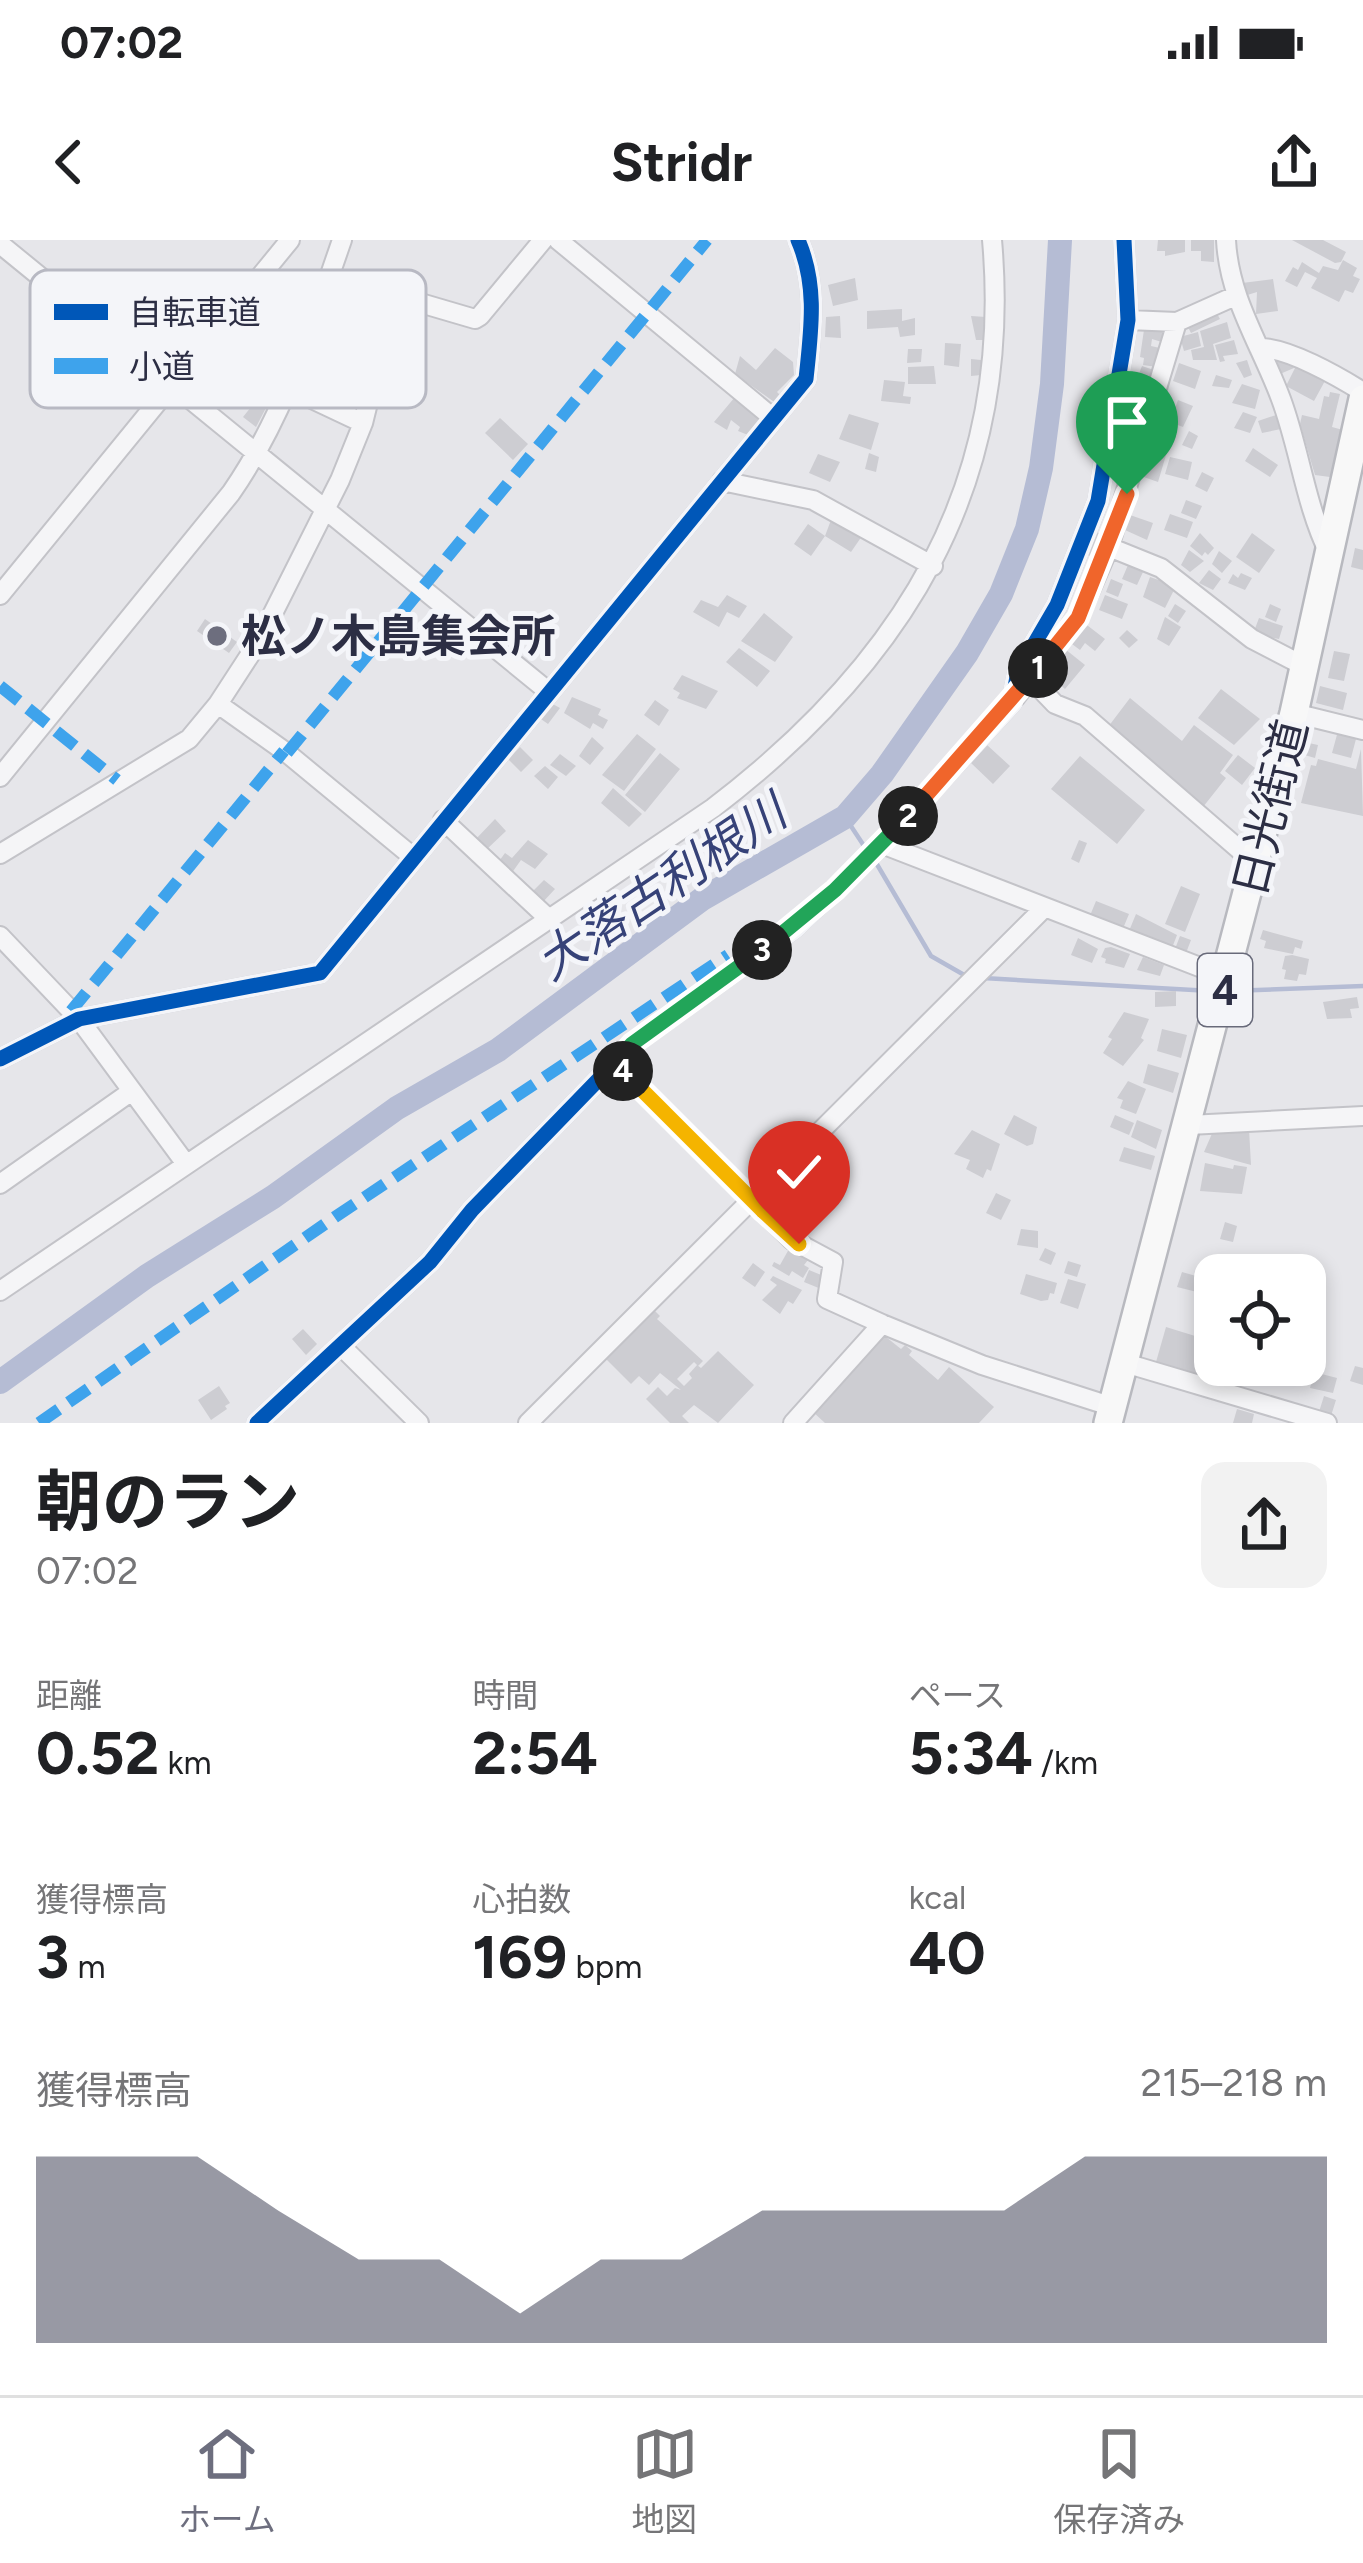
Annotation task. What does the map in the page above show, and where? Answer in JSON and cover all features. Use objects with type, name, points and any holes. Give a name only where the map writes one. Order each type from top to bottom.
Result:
[{"type":"highway","name":"日光街道","points":[[1111,1415],[1294,713],[1363,395]]},
{"type":"street","points":[[265,270],[290,240]]},
{"type":"street","points":[[332,270],[342,240]]},
{"type":"street","points":[[426,305],[475,319],[543,240]]},
{"type":"street","points":[[558,240],[773,418]]},
{"type":"street","points":[[0,1059],[79,1019],[320,973],[806,379],[813,308],[807,259],[799,240]]},
{"type":"street","points":[[0,1291],[713,808],[771,764],[840,698],[883,644],[933,566],[965,486],[991,375],[997,310],[992,240]]},
{"type":"street","points":[[1012,702],[1018,672],[1057,605],[1098,500],[1129,320],[1124,240]]},
{"type":"street","points":[[1226,240],[1227,270],[1235,296],[1282,402],[1312,516],[1329,554]]},
{"type":"street","points":[[6,247],[34,270]]},
{"type":"street","points":[[1129,320],[1177,322],[1235,296]]},
{"type":"street","points":[[257,1423],[430,1262],[472,1210],[615,1063],[659,1022],[794,928],[882,844],[1012,702],[1078,618],[1109,547],[1177,322]]},
{"type":"street","points":[[1259,348],[1311,365],[1363,395]]},
{"type":"street","points":[[0,595],[152,408]]},
{"type":"street","points":[[201,408],[549,692]]},
{"type":"street","points":[[0,777],[231,493],[281,408]]},
{"type":"street","points":[[332,408],[363,423]]},
{"type":"street","points":[[0,854],[189,739],[218,704],[259,641],[325,508],[366,408]]},
{"type":"street","points":[[722,481],[813,500],[933,566]]},
{"type":"street","points":[[1098,500],[1121,510]]},
{"type":"street","points":[[1109,547],[1161,568],[1252,638],[1304,666]]},
{"type":"street","points":[[1030,678],[1055,704],[1085,716],[1256,864]]},
{"type":"street","points":[[218,704],[284,751],[413,857]]},
{"type":"street","points":[[1294,713],[1363,730]]},
{"type":"street","points":[[443,820],[549,919]]},
{"type":"street","points":[[882,844],[1228,978]]},
{"type":"street","points":[[528,1423],[1044,908]]},
{"type":"street","points":[[0,936],[79,1019],[186,1164]]},
{"type":"street","points":[[615,1063],[792,1240],[833,1262],[827,1299],[1111,1415]]},
{"type":"street","points":[[0,1184],[132,1090]]},
{"type":"street","points":[[1189,1125],[1363,1117]]},
{"type":"street","points":[[793,1423],[882,1324]]},
{"type":"street","points":[[341,1346],[419,1423]]},
{"type":"street","points":[[1125,1363],[1327,1423]]},
{"type":"building","points":[[1158,240],[1185,240],[1185,252],[1165,256],[1165,251],[1157,251]]},
{"type":"building","points":[[1191,240],[1214,240],[1214,262],[1201,261],[1201,251],[1191,251]]},
{"type":"building","points":[[1292,240],[1323,240],[1346,252],[1335,263]]},
{"type":"building","points":[[1343,260],[1357,268],[1353,276],[1360,279],[1353,293],[1345,290],[1339,302],[1311,288],[1317,278],[1305,272],[1297,287],[1285,281],[1302,262],[1319,273],[1323,266],[1338,270]]},
{"type":"building","points":[[855,278],[858,300],[833,306],[828,285]]},
{"type":"building","points":[[1273,279],[1278,311],[1256,314],[1257,292],[1244,296],[1242,283]]},
{"type":"building","points":[[902,309],[902,321],[915,318],[915,335],[900,337],[898,327],[867,329],[867,311]]},
{"type":"building","points":[[1215,310],[1220,319],[1191,333],[1186,323]]},
{"type":"building","points":[[840,316],[841,338],[825,337],[826,317]]},
{"type":"building","points":[[971,316],[986,317],[986,340],[976,340]]},
{"type":"building","points":[[1227,322],[1231,338],[1213,344],[1217,360],[1193,360],[1191,350],[1204,347],[1200,331]]},
{"type":"building","points":[[1145,323],[1168,327],[1165,343],[1152,339],[1151,346],[1160,348],[1157,367],[1143,365],[1140,357]]},
{"type":"building","points":[[1198,332],[1201,346],[1184,351],[1180,337]]},
{"type":"building","points":[[1234,340],[1238,354],[1223,356],[1225,361],[1220,362],[1215,345]]},
{"type":"building","points":[[945,343],[961,344],[959,367],[944,365]]},
{"type":"building","points":[[775,348],[793,362],[794,375],[777,392],[782,397],[777,404],[735,374],[740,356],[756,370]]},
{"type":"building","points":[[908,349],[922,349],[921,362],[907,363]]},
{"type":"building","points":[[971,359],[981,360],[981,375],[971,376]]},
{"type":"building","points":[[1290,359],[1294,368],[1280,374],[1276,360]]},
{"type":"building","points":[[1247,360],[1252,375],[1244,378],[1236,363]]},
{"type":"building","points":[[1179,363],[1201,371],[1195,389],[1173,381]]},
{"type":"building","points":[[1297,364],[1326,379],[1314,401],[1286,386]]},
{"type":"building","points":[[934,366],[936,384],[908,384],[908,367]]},
{"type":"building","points":[[1142,366],[1157,371],[1151,387],[1137,379]]},
{"type":"building","points":[[1216,375],[1232,380],[1229,388],[1212,386]]},
{"type":"building","points":[[884,380],[905,382],[903,396],[911,397],[910,404],[881,401]]},
{"type":"building","points":[[1242,384],[1260,390],[1255,409],[1232,403]]},
{"type":"building","points":[[1330,392],[1340,394],[1332,427],[1343,430],[1330,477],[1315,475],[1300,424],[1302,415],[1319,419],[1324,396],[1329,397]]},
{"type":"building","points":[[735,397],[762,417],[748,435],[738,431],[740,427],[731,420],[727,430],[714,422]]},
{"type":"building","points":[[1178,400],[1193,406],[1183,427],[1170,422]]},
{"type":"building","points":[[250,408],[266,408],[256,427],[243,417]]},
{"type":"building","points":[[1243,412],[1257,417],[1250,433],[1234,428]]},
{"type":"building","points":[[849,414],[879,423],[871,450],[839,439]]},
{"type":"building","points":[[1276,415],[1281,429],[1262,433],[1258,421]]},
{"type":"building","points":[[500,418],[528,444],[513,460],[485,433]]},
{"type":"building","points":[[1189,431],[1198,436],[1192,449],[1182,445]]},
{"type":"building","points":[[1148,439],[1169,445],[1158,482],[1141,476],[1144,469],[1139,468]]},
{"type":"building","points":[[1253,448],[1278,465],[1270,477],[1245,461]]},
{"type":"building","points":[[869,453],[879,457],[876,472],[865,469]]},
{"type":"building","points":[[1120,453],[1132,457],[1126,476],[1114,472]]},
{"type":"building","points":[[818,454],[840,462],[830,482],[809,473]]},
{"type":"building","points":[[1170,457],[1192,462],[1188,480],[1165,474]]},
{"type":"building","points":[[1202,472],[1214,478],[1207,492],[1195,486]]},
{"type":"building","points":[[1186,500],[1202,506],[1196,519],[1181,513]]},
{"type":"building","points":[[1170,514],[1193,522],[1187,538],[1164,530]]},
{"type":"building","points":[[1130,515],[1153,523],[1147,540],[1125,530]]},
{"type":"building","points":[[831,520],[862,536],[851,552],[825,536]]},
{"type":"building","points":[[808,524],[825,536],[811,556],[794,544]]},
{"type":"building","points":[[1094,531],[1105,536],[1098,560],[1086,554]]},
{"type":"building","points":[[1200,533],[1214,548],[1208,555],[1190,546]]},
{"type":"building","points":[[1252,533],[1275,550],[1259,573],[1236,557]]},
{"type":"building","points":[[1355,548],[1363,550],[1363,570],[1351,567]]},
{"type":"building","points":[[1189,550],[1204,561],[1190,572],[1181,565]]},
{"type":"building","points":[[1219,551],[1232,561],[1222,573],[1212,564]]},
{"type":"building","points":[[1128,565],[1143,572],[1137,585],[1122,579]]},
{"type":"building","points":[[1209,570],[1221,579],[1213,590],[1199,583]]},
{"type":"building","points":[[1241,573],[1252,578],[1245,590],[1228,583],[1233,574],[1238,578]]},
{"type":"building","points":[[1150,577],[1176,586],[1165,608],[1143,597]]},
{"type":"building","points":[[1111,579],[1123,584],[1118,597],[1106,592]]},
{"type":"building","points":[[727,595],[747,606],[739,618],[727,612],[719,627],[693,612],[701,600],[718,607]]},
{"type":"building","points":[[1105,595],[1128,604],[1122,619],[1099,610]]},
{"type":"building","points":[[1175,604],[1186,611],[1178,623],[1168,616]]},
{"type":"building","points":[[1270,604],[1281,609],[1276,622],[1265,617]]},
{"type":"building","points":[[764,613],[793,637],[775,662],[741,641]]},
{"type":"building","points":[[1165,617],[1181,627],[1169,646],[1157,639]]},
{"type":"building","points":[[1259,618],[1283,626],[1279,639],[1253,634]]},
{"type":"building","name":"松ノ木島集会所","points":[[205,619],[237,642],[229,653],[197,631]]},
{"type":"building","points":[[1083,622],[1105,639],[1095,651],[1085,643],[1080,650],[1068,641]]},
{"type":"building","points":[[1127,630],[1138,640],[1129,648],[1119,638]]},
{"type":"building","points":[[739,648],[770,671],[757,687],[726,662]]},
{"type":"building","points":[[1065,649],[1085,665],[1065,689],[1058,683],[1052,690],[1039,680]]},
{"type":"building","points":[[1334,651],[1350,654],[1344,681],[1328,678]]},
{"type":"building","points":[[682,675],[718,691],[706,709],[677,698],[680,693],[673,689]]},
{"type":"building","points":[[1320,686],[1347,693],[1343,710],[1316,703]]},
{"type":"building","points":[[1221,689],[1260,719],[1234,745],[1198,718]]},
{"type":"building","points":[[572,697],[601,709],[598,715],[608,720],[603,729],[593,723],[590,729],[564,713]]},
{"type":"building","points":[[1130,698],[1182,741],[1194,725],[1233,755],[1220,773],[1226,778],[1203,807],[1105,731]]},
{"type":"building","points":[[655,700],[669,710],[659,726],[644,715]]},
{"type":"building","points":[[549,702],[560,708],[548,724],[538,717]]},
{"type":"building","points":[[1338,731],[1356,739],[1351,758],[1332,753]]},
{"type":"building","points":[[637,734],[656,749],[624,791],[602,775]]},
{"type":"building","points":[[592,737],[604,748],[590,765],[579,756]]},
{"type":"building","points":[[1304,742],[1318,745],[1315,758],[1301,754]]},
{"type":"building","points":[[987,745],[1010,766],[993,784],[971,763]]},
{"type":"building","points":[[520,747],[533,760],[521,772],[508,759]]},
{"type":"building","points":[[1361,749],[1363,816],[1301,803],[1311,765],[1316,766],[1318,759],[1356,769]]},
{"type":"building","points":[[660,753],[680,769],[645,812],[625,795]]},
{"type":"building","points":[[560,754],[576,766],[566,776],[550,765]]},
{"type":"building","points":[[1238,755],[1255,768],[1242,785],[1225,771]]},
{"type":"building","points":[[1080,756],[1145,810],[1117,844],[1051,789]]},
{"type":"building","points":[[545,766],[558,777],[548,789],[534,776]]},
{"type":"building","points":[[613,788],[642,814],[629,827],[601,803]]},
{"type":"building","points":[[495,819],[506,831],[486,850],[474,841]]},
{"type":"building","points":[[528,840],[548,854],[535,869],[521,860],[511,874],[497,864],[505,853],[512,858]]},
{"type":"building","points":[[1079,840],[1087,843],[1079,863],[1071,859]]},
{"type":"building","points":[[544,880],[555,889],[542,903],[530,894]]},
{"type":"building","points":[[1181,886],[1200,894],[1185,932],[1165,924]]},
{"type":"building","points":[[1096,901],[1129,914],[1122,931],[1089,918]]},
{"type":"building","points":[[1136,914],[1177,935],[1172,948],[1129,931]]},
{"type":"building","points":[[1263,930],[1303,941],[1301,949],[1295,947],[1293,954],[1264,948]]},
{"type":"building","points":[[1180,936],[1191,940],[1186,953],[1175,949]]},
{"type":"building","points":[[1078,938],[1098,949],[1092,963],[1071,955]]},
{"type":"building","points":[[1111,947],[1130,954],[1124,968],[1105,963],[1101,957]]},
{"type":"building","points":[[1285,956],[1309,959],[1306,975],[1299,974],[1297,981],[1284,979],[1286,970],[1282,969]]},
{"type":"building","points":[[1143,957],[1164,965],[1160,976],[1137,970]]},
{"type":"building","points":[[1176,991],[1176,1006],[1155,1007],[1155,992]]},
{"type":"building","points":[[1357,997],[1359,1008],[1350,1009],[1352,1018],[1327,1019],[1323,1002]]},
{"type":"building","points":[[1124,1012],[1149,1019],[1144,1040],[1123,1066],[1103,1053]]},
{"type":"building","points":[[1162,1029],[1187,1035],[1181,1058],[1157,1051]]},
{"type":"building","points":[[1148,1064],[1179,1073],[1173,1093],[1143,1083]]},
{"type":"building","points":[[1128,1081],[1146,1089],[1136,1114],[1120,1108],[1123,1100],[1117,1098]]},
{"type":"building","points":[[1014,1115],[1037,1127],[1033,1144],[1027,1146],[1004,1134]]},
{"type":"building","points":[[1115,1115],[1134,1123],[1129,1135],[1110,1127]]},
{"type":"building","points":[[1137,1120],[1162,1130],[1156,1149],[1131,1137]]},
{"type":"building","points":[[1214,1129],[1249,1129],[1251,1165],[1204,1152]]},
{"type":"building","points":[[972,1130],[1000,1144],[991,1171],[987,1169],[983,1178],[966,1169],[970,1160],[954,1154]]},
{"type":"building","points":[[1124,1147],[1155,1156],[1151,1170],[1119,1161]]},
{"type":"building","points":[[1205,1163],[1247,1167],[1242,1194],[1200,1191]]},
{"type":"building","points":[[996,1193],[1011,1200],[1001,1220],[986,1213]]},
{"type":"building","points":[[1225,1222],[1237,1226],[1233,1242],[1220,1239]]},
{"type":"building","points":[[1021,1229],[1038,1231],[1038,1248],[1017,1245]]},
{"type":"building","points":[[1045,1248],[1056,1253],[1051,1265],[1039,1260]]},
{"type":"building","points":[[789,1249],[808,1260],[803,1278],[772,1266],[774,1262],[780,1265]]},
{"type":"building","points":[[1068,1261],[1081,1265],[1077,1277],[1064,1273]]},
{"type":"building","points":[[753,1263],[765,1272],[755,1287],[742,1278]]},
{"type":"building","points":[[809,1270],[826,1277],[821,1289],[804,1282]]},
{"type":"building","points":[[1182,1272],[1194,1275],[1194,1291],[1177,1287]]},
{"type":"building","points":[[1026,1274],[1057,1283],[1054,1294],[1041,1301],[1020,1294]]},
{"type":"building","points":[[773,1276],[802,1290],[780,1314],[762,1300],[777,1285],[770,1280]]},
{"type":"building","points":[[1068,1279],[1086,1284],[1078,1309],[1060,1303]]},
{"type":"building","points":[[654,1310],[660,1316],[657,1319],[703,1361],[698,1366],[718,1351],[754,1385],[718,1423],[694,1405],[682,1416],[689,1423],[670,1423],[646,1399],[658,1387],[667,1396],[675,1388],[681,1390],[660,1373],[649,1385],[639,1376],[631,1384],[605,1358]],"holes":[[[694,1362],[697,1365],[689,1374],[692,1378],[684,1386],[677,1379]]]},
{"type":"building","points":[[1166,1327],[1194,1336],[1194,1379],[1170,1373],[1172,1367],[1156,1362]]},
{"type":"building","points":[[303,1329],[317,1344],[306,1355],[292,1339]]},
{"type":"building","points":[[881,1333],[901,1349],[905,1345],[912,1351],[909,1355],[938,1380],[949,1367],[994,1407],[979,1423],[825,1423],[812,1411]]},
{"type":"building","points":[[1355,1366],[1363,1368],[1363,1385],[1350,1381]]},
{"type":"building","points":[[1326,1375],[1337,1378],[1333,1393],[1310,1388],[1326,1386]]},
{"type":"building","points":[[219,1386],[230,1403],[211,1420],[198,1400]]},
{"type":"building","points":[[1324,1396],[1336,1400],[1330,1419],[1318,1415]]},
{"type":"building","points":[[1237,1409],[1254,1414],[1252,1423],[1233,1423]]},
{"type":"waterway","name":"大落古利根川","points":[[0,1382],[147,1276],[273,1197],[397,1108],[498,1050],[702,899],[845,817],[882,774],[967,653],[1001,594],[1027,529],[1052,384],[1060,240]]},
{"type":"waterway","points":[[845,817],[868,852]]},
{"type":"waterway","points":[[875,861],[931,956],[966,976]]},
{"type":"waterway","points":[[983,978],[1211,991]]},
{"type":"waterway","points":[[1229,991],[1363,986]]},
{"type":"marked path","points":[[287,753],[707,240]]},
{"type":"marked path","points":[[0,686],[117,780]]},
{"type":"marked path","points":[[71,1011],[284,751]]},
{"type":"marked path","points":[[39,1423],[335,1217],[728,955]]},
{"type":"cycle path","points":[[0,1059],[79,1019],[320,973],[806,379],[811,292],[798,240]]},
{"type":"cycle path","points":[[257,1423],[430,1262],[472,1210],[633,1044],[794,928],[882,844],[1012,702],[1018,672],[1057,605],[1098,501],[1128,320],[1124,240]]},
{"type":"place","name":"松ノ木島集会所","points":[[217,636]]},
{"type":"route","points":[[799,1244],[615,1063],[659,1022],[794,928],[882,844],[1012,702],[1078,618],[1127,494]]}]
